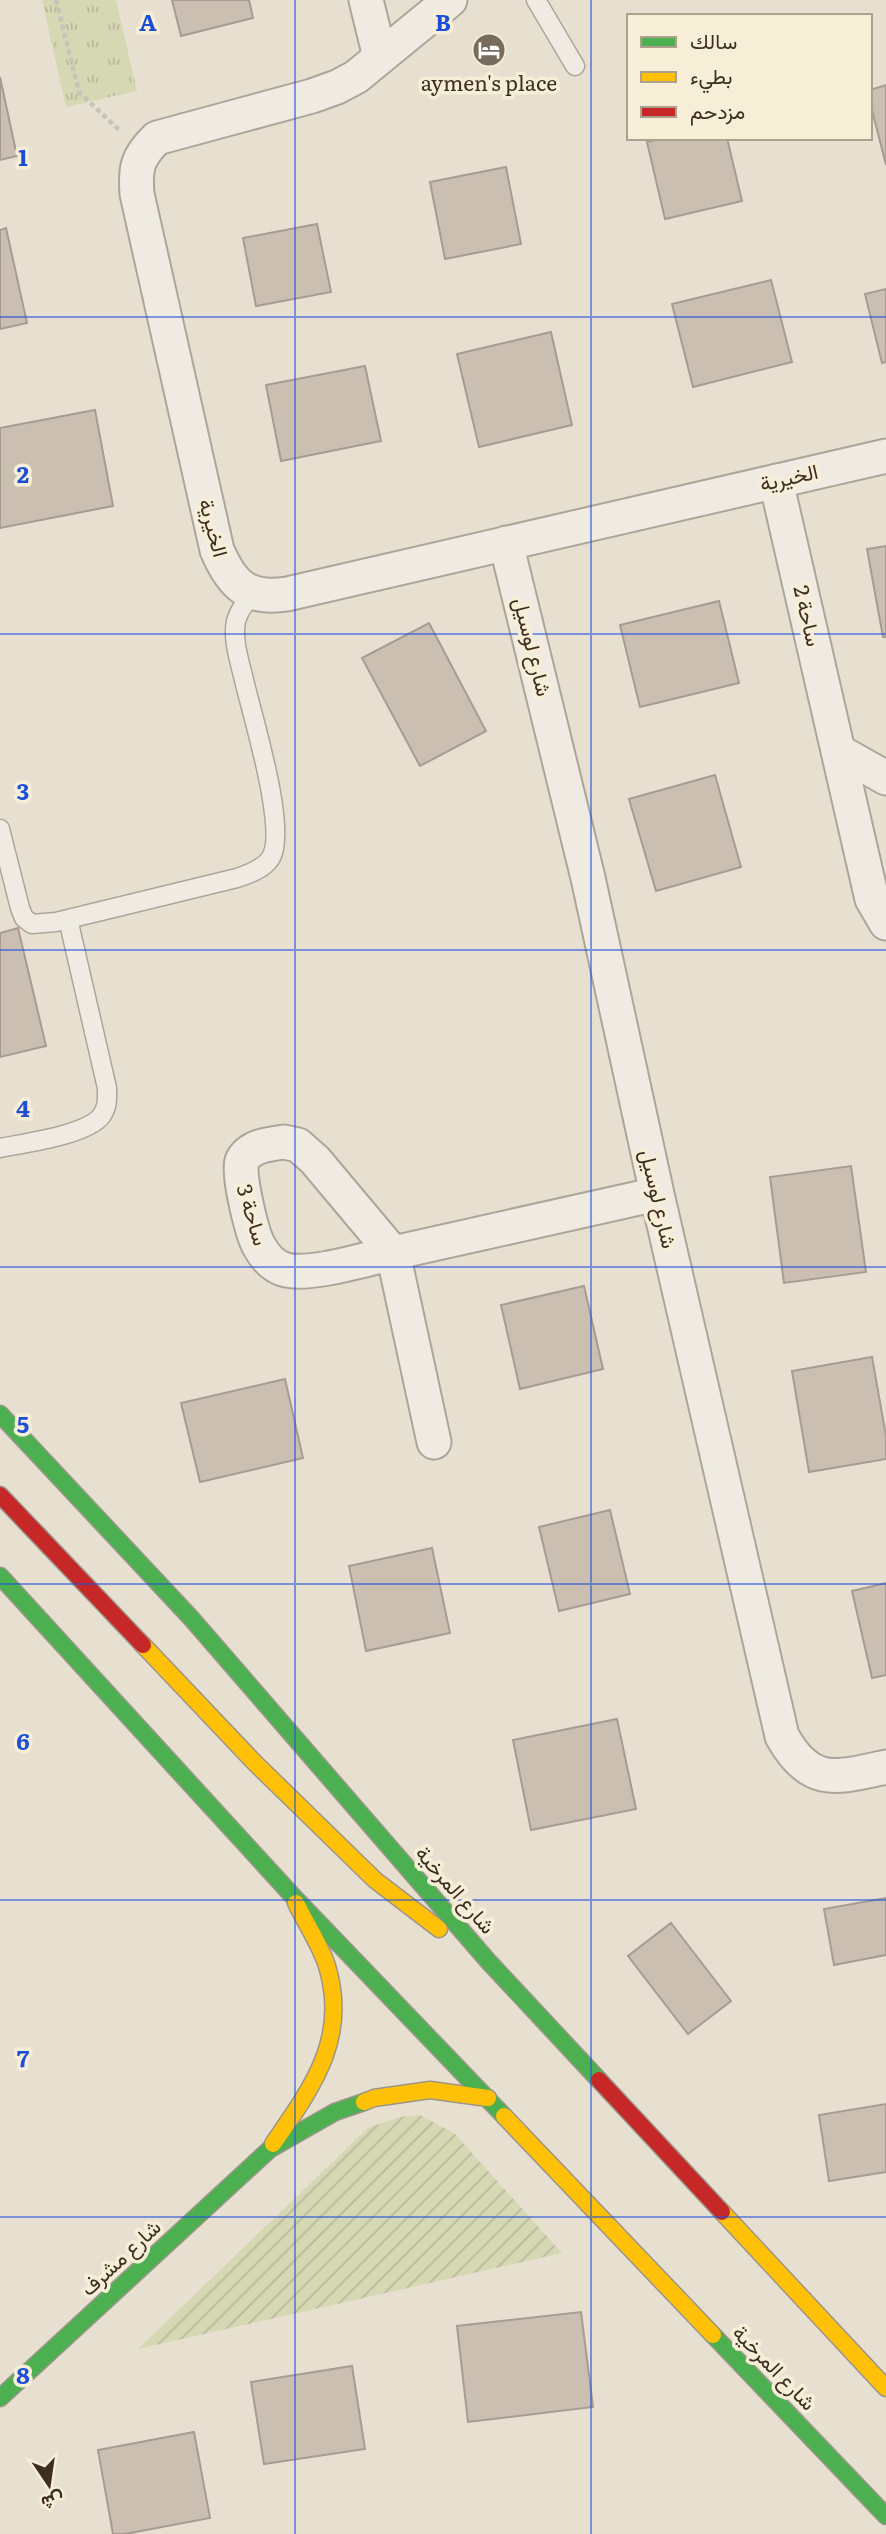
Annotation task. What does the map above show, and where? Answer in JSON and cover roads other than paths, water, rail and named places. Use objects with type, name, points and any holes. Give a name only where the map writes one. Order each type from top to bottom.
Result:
[{"type":"main road","name":"شارع المرخية","points":[[0,1414],[191,1618],[488,1961],[886,2388]]},
{"type":"main road","points":[[0,1495],[255,1763],[365,1870],[424,1919],[488,1961]]},
{"type":"main road","name":"شارع المرخية","points":[[0,1576],[291,1894],[886,2516]]},
{"type":"main road","name":"شارع مشرف","points":[[270,2149],[311,2087],[330,2049],[335,2005],[326,1965],[291,1894]]},
{"type":"main road","name":"شارع مشرف","points":[[0,2398],[270,2149],[335,2112],[374,2098],[430,2090],[488,2098]]},
{"type":"street","points":[[366,0],[380,57],[450,0]]},
{"type":"street","name":"الخيرية","points":[[380,57],[356,77],[337,87],[157,138],[143,152],[135,172],[137,194],[217,550],[226,570],[241,587],[253,594],[286,594],[886,456]]},
{"type":"street","name":"ساحة 2","points":[[776,481],[838,751],[878,883],[879,913],[886,923]]},
{"type":"street","name":"شارع لوسيل","points":[[506,543],[588,878],[657,1194],[782,1736],[793,1756],[807,1768],[822,1775],[841,1777],[886,1767]]},
{"type":"street","points":[[838,751],[886,778]]},
{"type":"street","name":"ساحة 3","points":[[434,1443],[393,1253],[315,1160],[298,1145],[284,1142],[251,1150],[241,1162],[241,1176],[257,1243],[268,1260],[289,1271],[307,1271],[393,1253],[657,1194]]},
{"type":"lane","points":[[536,0],[575,66]]},
{"type":"lane","points":[[0,829],[20,908],[24,918],[32,924],[68,919],[237,878],[256,871],[270,860],[276,845],[274,808],[239,660],[235,632],[236,622],[244,604],[253,594]]},
{"type":"lane","points":[[0,1148],[88,1127],[102,1116],[107,1103],[107,1088],[68,919]]},
{"type":"place","name":"aymen's place","points":[[489,50]]}]
